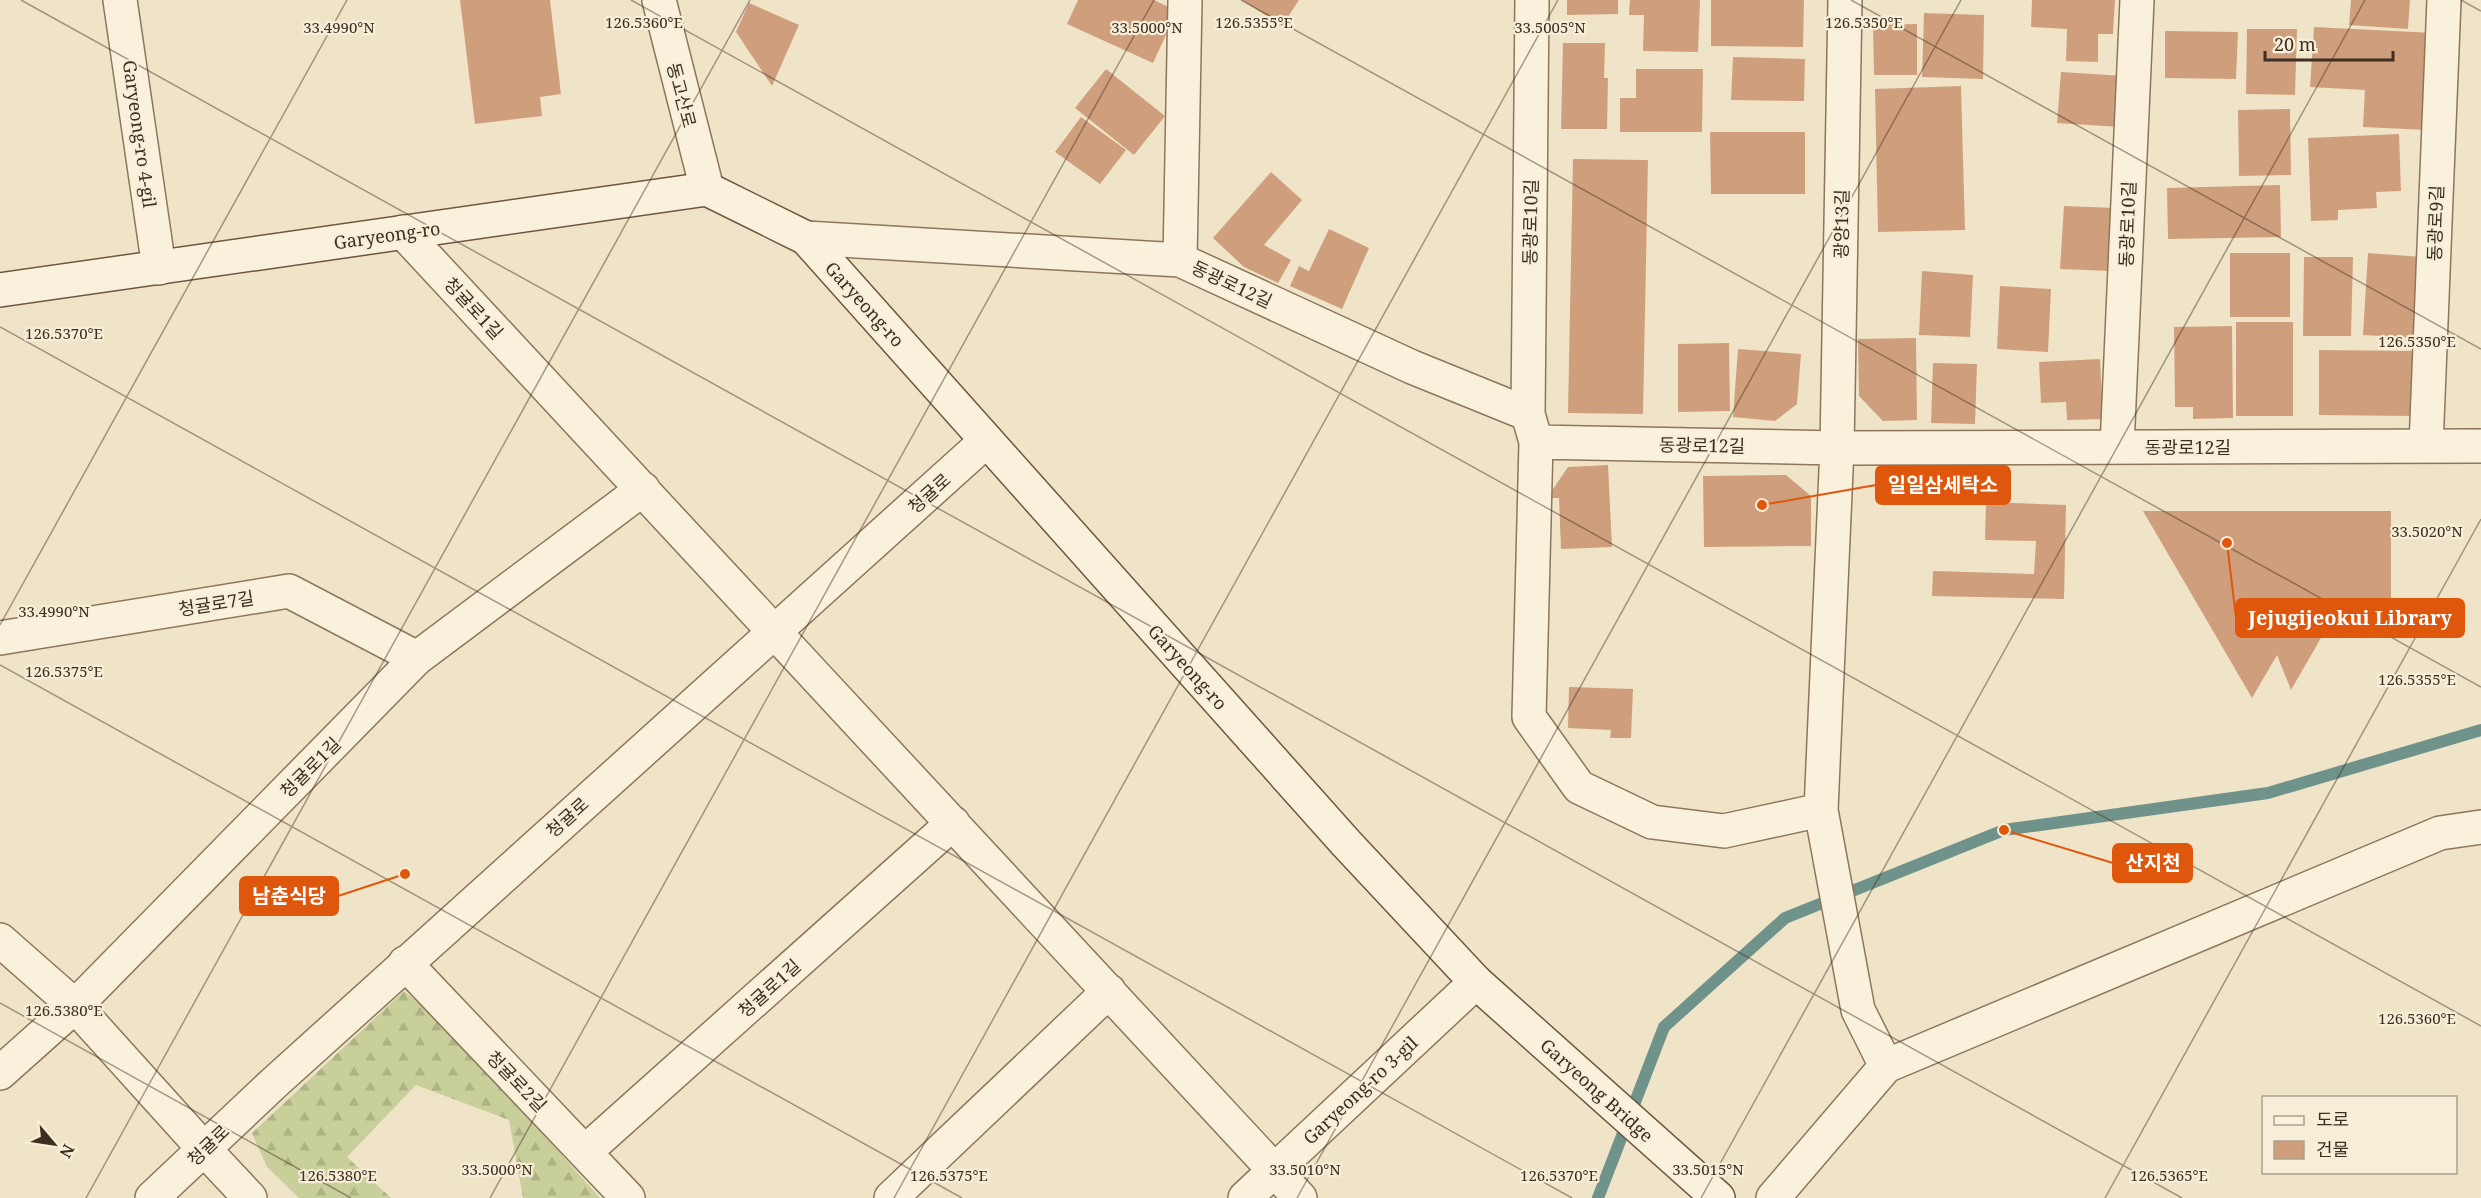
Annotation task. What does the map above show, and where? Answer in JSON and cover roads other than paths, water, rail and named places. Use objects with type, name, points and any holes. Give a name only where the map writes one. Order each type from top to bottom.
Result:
[{"type":"street","name":"Garyeong-ro 4-gil","points":[[120,0],[159,268]]},
{"type":"street","name":"동고산로","points":[[659,0],[707,189]]},
{"type":"street","points":[[1180,260],[1185,0]]},
{"type":"street","name":"동광로10길","points":[[1532,0],[1532,428]]},
{"type":"street","name":"광양13길","points":[[1845,0],[1837,448],[1821,810],[1858,1010],[1886,1066]]},
{"type":"street","name":"동광로10길","points":[[2117,447],[2137,0]]},
{"type":"street","name":"동광로9길","points":[[2426,446],[2444,0]]},
{"type":"street","name":"Garyeong-ro","points":[[0,290],[707,189],[806,238],[1346,843],[1476,982]]},
{"type":"street","name":"청귤로1길","points":[[404,232],[1300,1198]]},
{"type":"street","name":"동광로12길","points":[[806,238],[1180,260],[1412,368],[1532,428],[1837,448],[2481,446]]},
{"type":"street","points":[[1532,428],[1529,717],[1579,786],[1652,822],[1725,831],[1821,810]]},
{"type":"street","name":"청귤로","points":[[152,1198],[405,963],[986,441]]},
{"type":"street","name":"청귤로1길","points":[[0,1073],[75,1006],[417,657],[643,489]]},
{"type":"street","name":"청귤로7길","points":[[0,638],[289,591],[417,657]]},
{"type":"street","name":"청귤로1길","points":[[585,1152],[953,824]]},
{"type":"street","points":[[1773,1198],[1886,1066],[2440,833],[2481,827]]},
{"type":"street","points":[[0,940],[75,1006],[250,1198]]},
{"type":"street","name":"청귤로2길","points":[[405,963],[628,1198]]},
{"type":"street","name":"Garyeong-ro 3-gil","points":[[1245,1198],[1476,982]]},
{"type":"street","name":"Garyeong Bridge","points":[[1476,982],[1718,1198]]},
{"type":"street","points":[[891,1198],[1109,991]]},
{"type":"waterway","points":[[1598,1198],[1664,1027],[1785,918],[2004,830],[2268,793],[2481,730]]},
{"type":"place","name":"일일삼세탁소","points":[[1762,505]]},
{"type":"place","name":"Jejugijeokui Library","points":[[2227,543]]},
{"type":"place","name":"산지천","points":[[2004,830]]},
{"type":"place","name":"남춘식당","points":[[405,874]]}]
